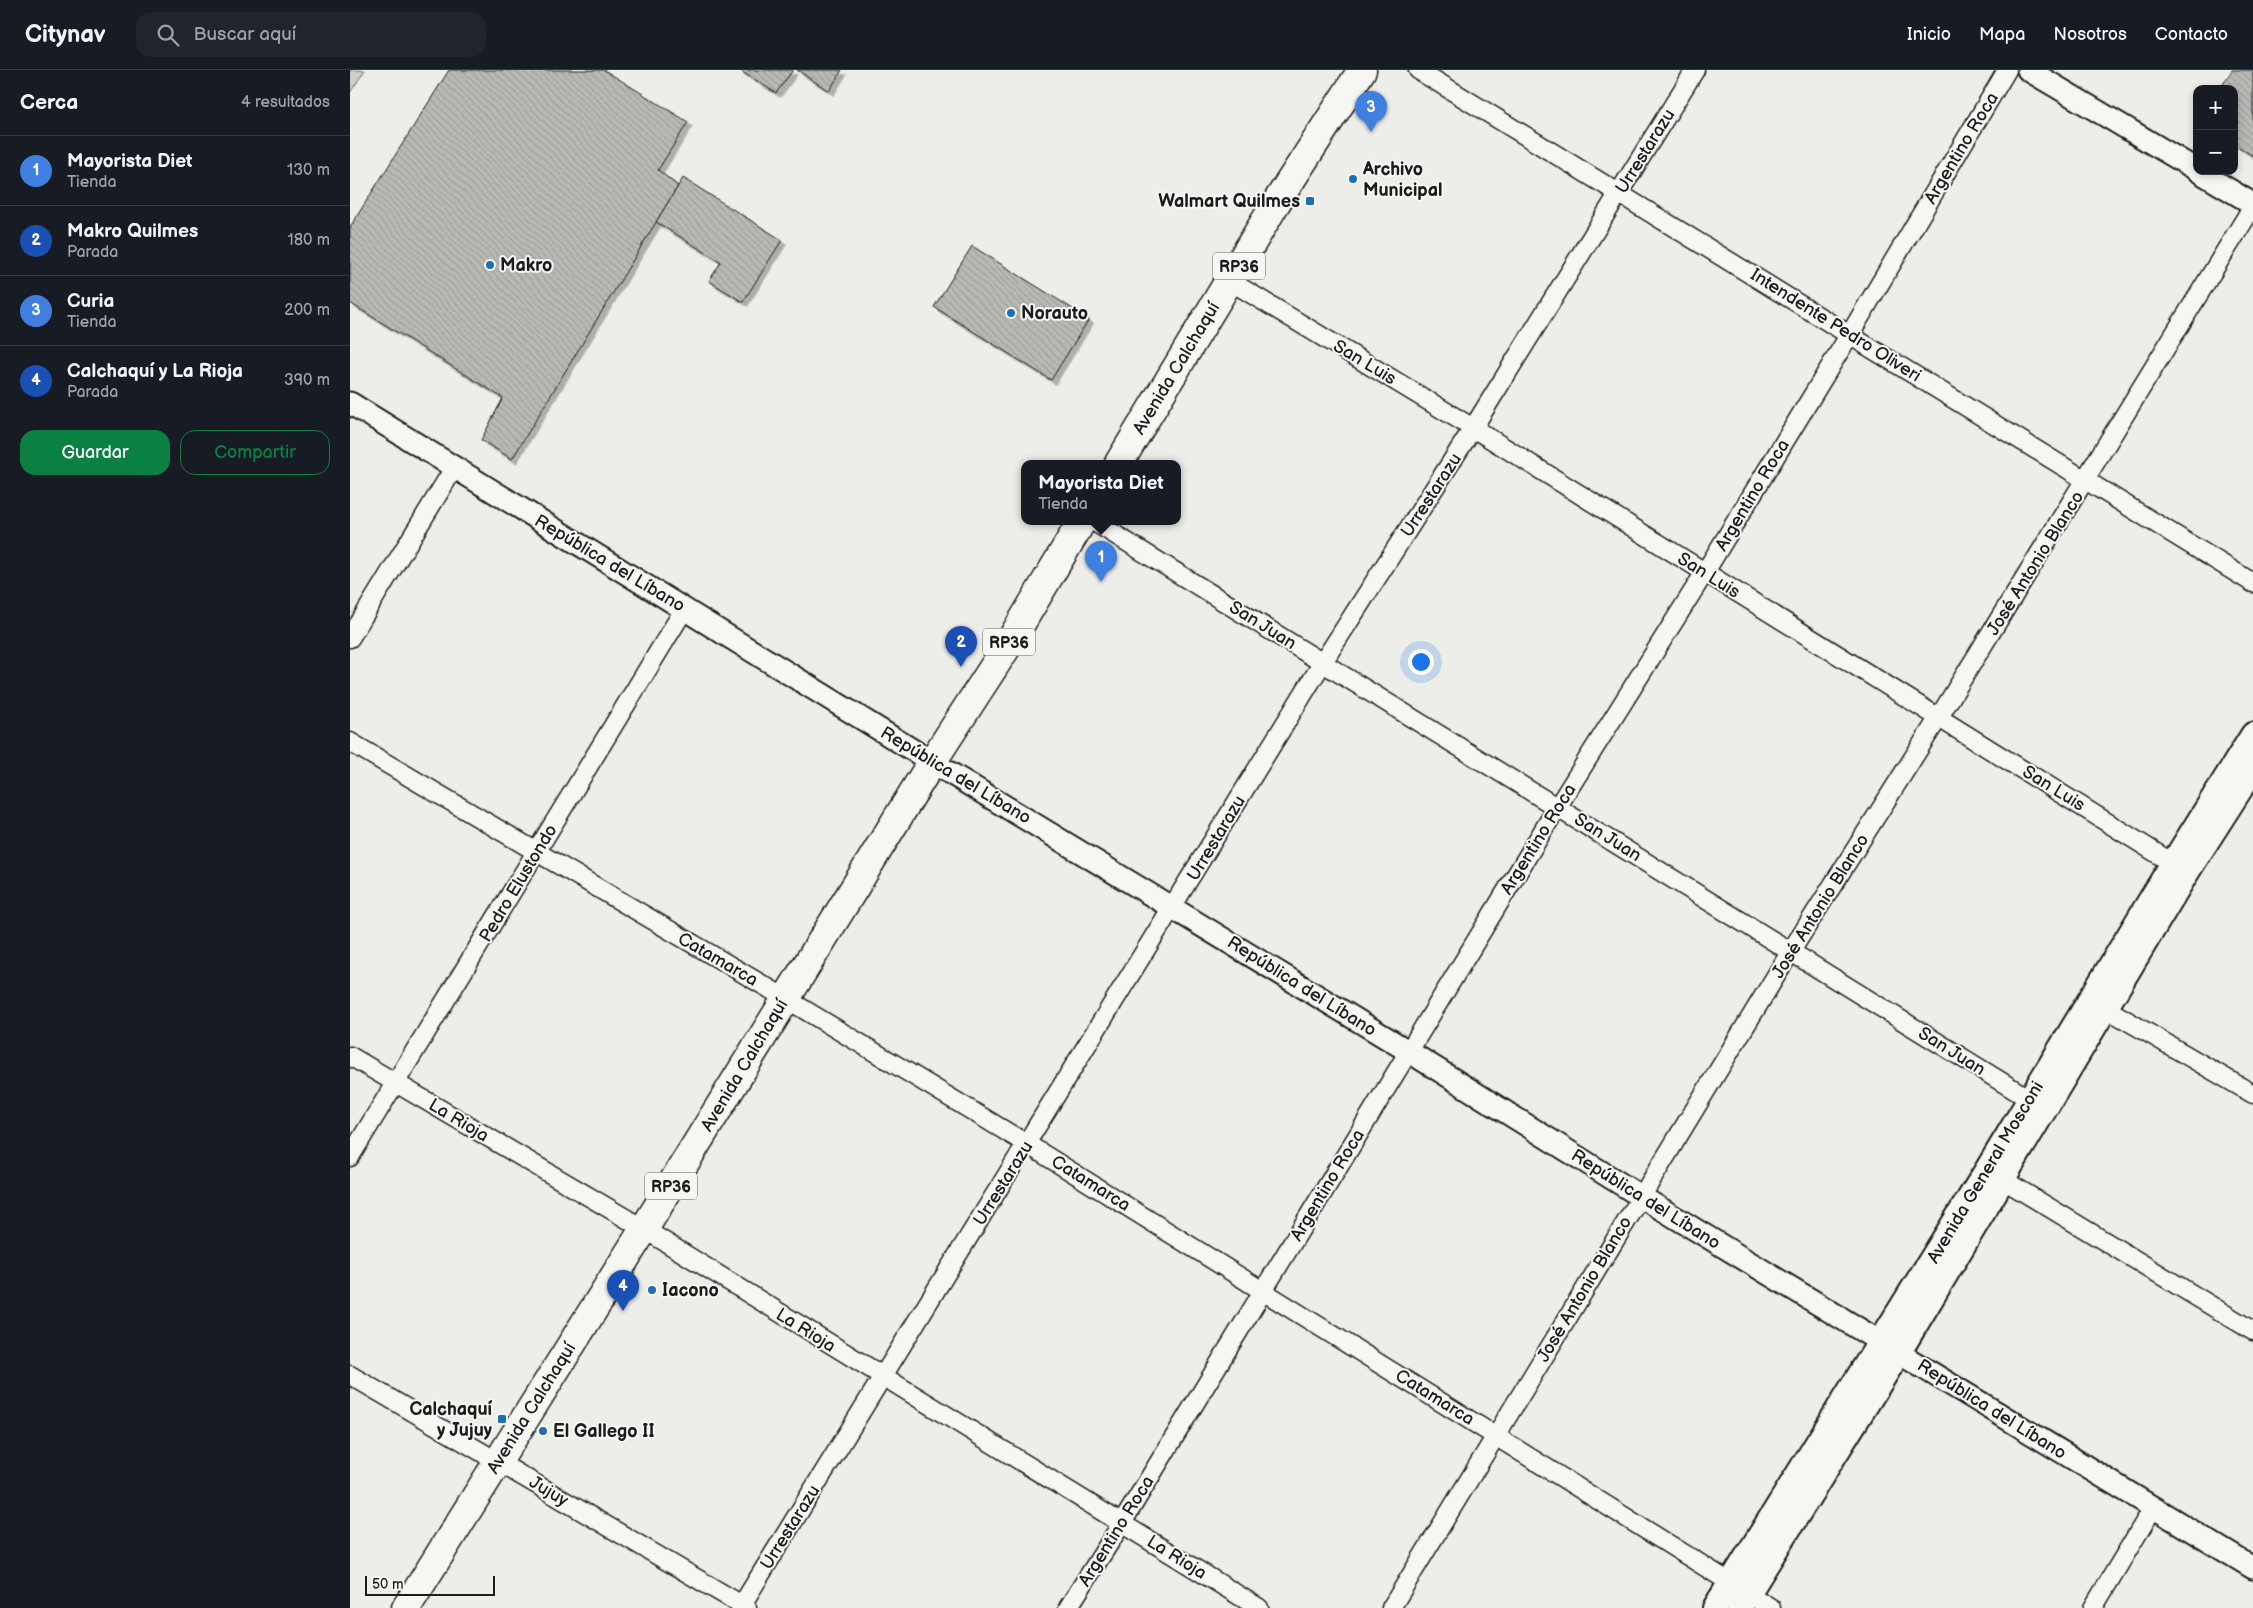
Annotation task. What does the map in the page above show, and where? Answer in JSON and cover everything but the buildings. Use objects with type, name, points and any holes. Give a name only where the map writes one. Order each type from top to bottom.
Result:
[{"type":"main road","name":"Avenida Calchaquí","points":[[1121,460],[1308,153],[1362,70]]},
{"type":"main road","name":"Avenida Calchaquí","points":[[406,1608],[497,1460],[644,1229],[932,762],[1008,645],[1080,525]]},
{"type":"main road","name":"Avenida General Mosconi","points":[[1715,1608],[1739,1595],[2180,868],[2253,735]]},
{"type":"main road","name":"Avenida General Mosconi","points":[[2180,868],[2253,769]]},
{"type":"street","name":"Intendente Pedro Oliveri","points":[[1418,70],[1620,192],[2253,583]]},
{"type":"street","name":"Urrestarazu","points":[[743,1607],[882,1377],[1028,1144],[1323,662],[1473,428],[1695,70]]},
{"type":"street","name":"Argentino Roca","points":[[1068,1608],[1122,1523],[1558,806],[1705,572],[1850,334],[2007,70]]},
{"type":"street","points":[[2028,70],[2193,169]]},
{"type":"street","points":[[2204,175],[2253,205]]},
{"type":"street","name":"José Antonio Blanco","points":[[1391,1608],[1640,1196],[2086,480],[2253,205]]},
{"type":"street","name":"San Luis","points":[[1230,281],[1473,428],[2180,868]]},
{"type":"street","name":"República del Líbano","points":[[350,403],[932,762],[1174,907],[1640,1196],[2153,1508],[2252,1566]]},
{"type":"street","points":[[350,638],[454,468]]},
{"type":"street","name":"San Juan","points":[[1100,525],[1558,806],[2038,1104]]},
{"type":"street","name":"Pedro Elustondo","points":[[350,1156],[685,608]]},
{"type":"street","name":"Catamarca","points":[[350,742],[785,998],[1028,1144],[1496,1434],[1739,1595],[1771,1608]]},
{"type":"street","points":[[2098,1004],[2253,1094]]},
{"type":"street","name":"La Rioja","points":[[350,1056],[644,1229],[1260,1608]]},
{"type":"street","points":[[1995,1175],[2253,1330]]},
{"type":"street","name":"Jujuy","points":[[350,1375],[497,1460],[743,1607]]},
{"type":"street","points":[[2092,1608],[2153,1508]]},
{"type":"shaded area","points":[[350,70],[365,70],[350,93]]},
{"type":"place","name":"Curia","points":[[1371,132]]},
{"type":"place","name":"Archivo Municipal","points":[[1353,179]]},
{"type":"place","name":"Walmart Quilmes","points":[[1310,201]]},
{"type":"place","name":"Makro","points":[[490,265]]},
{"type":"place","name":"Norauto","points":[[1011,313]]},
{"type":"place","name":"Mayorista Diet","points":[[1101,582]]},
{"type":"place","name":"Makro Quilmes","points":[[961,667]]},
{"type":"place","name":"Iacono","points":[[652,1290]]},
{"type":"place","name":"Calchaquí y La Rioja","points":[[623,1311]]},
{"type":"place","name":"Calchaquí y Jujuy","points":[[502,1419]]},
{"type":"place","name":"El Gallego II","points":[[543,1431]]}]
